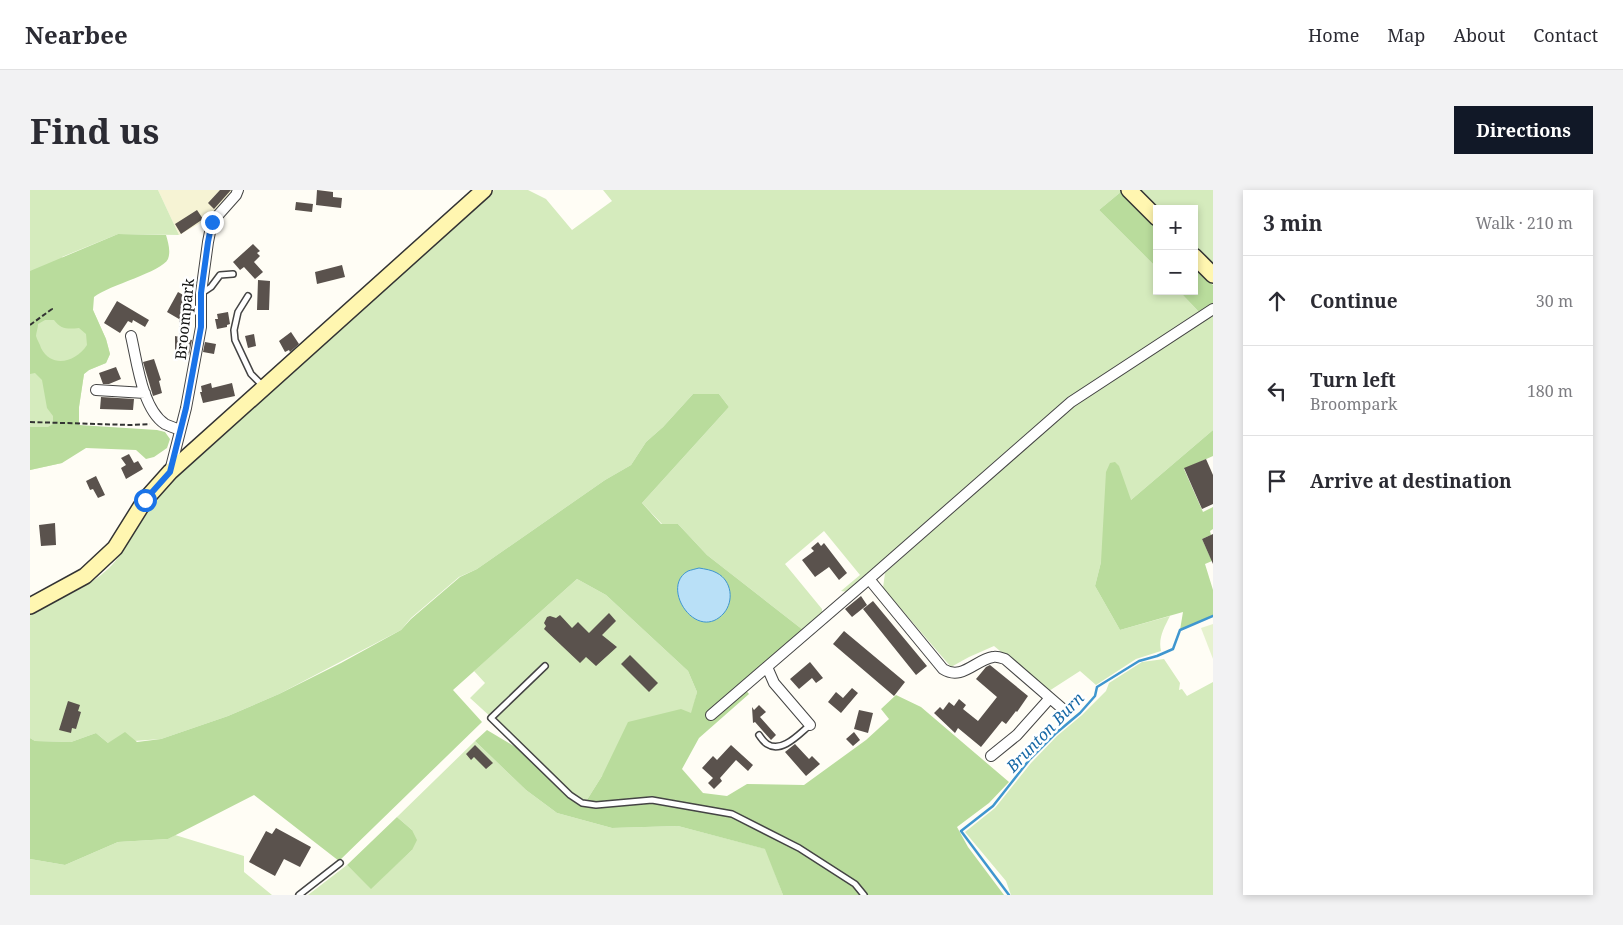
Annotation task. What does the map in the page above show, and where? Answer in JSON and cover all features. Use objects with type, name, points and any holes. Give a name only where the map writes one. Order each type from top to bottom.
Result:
[{"type":"main road","points":[[30,606],[85,576],[115,548],[145,500],[170,472],[484,190]]},
{"type":"main road","points":[[1129,190],[1153,214]]},
{"type":"main road","points":[[1198,260],[1213,275]]},
{"type":"street","name":"Broompark","points":[[170,472],[186,408],[201,327],[201,293],[212,222],[236,195],[238,190]]},
{"type":"street","points":[[711,715],[1071,402],[1213,308]]},
{"type":"street","points":[[131,336],[150,406],[158,418],[165,424],[180,430]]},
{"type":"street","points":[[96,390],[145,393]]},
{"type":"street","points":[[869,579],[943,669],[950,673],[959,673],[995,656],[1006,659],[1064,710]]},
{"type":"street","points":[[767,667],[774,683],[810,725]]},
{"type":"street","points":[[990,756],[1017,735],[1050,698]]},
{"type":"lane","points":[[201,293],[211,287],[220,275],[233,274]]},
{"type":"lane","points":[[248,296],[238,312],[234,330],[235,340],[250,374],[264,387]]},
{"type":"lane","points":[[545,666],[491,718],[570,795],[582,803],[596,805],[652,800],[732,814],[799,848],[855,884],[864,895]]},
{"type":"lane","points":[[759,735],[768,745],[774,747],[788,742],[810,725]]},
{"type":"lane","points":[[299,895],[340,863]]},
{"type":"path","points":[[30,325],[52,309],[50,308]]},
{"type":"path","points":[[30,422],[130,425],[165,424]]},
{"type":"shaded area","points":[[158,190],[238,190],[212,222],[204,221],[179,235]]},
{"type":"green space","points":[[30,190],[158,190],[179,235],[118,234],[62,257],[93,310],[106,339],[110,354],[106,363],[84,374],[79,407],[79,425],[62,463],[30,470]]},
{"type":"green space","points":[[494,190],[528,190],[546,199],[572,230],[612,201],[603,190],[1121,190],[1099,210],[1153,264],[1153,295],[1183,295],[1200,313],[1068,399],[848,592],[841,591],[860,575],[824,531],[785,564],[822,609],[822,615],[803,630],[707,555],[678,524],[662,524],[642,503],[729,407],[719,394],[693,394],[663,427],[646,442],[631,465],[605,480],[477,569],[459,577],[411,618],[401,630],[279,694],[228,716],[161,739],[108,743],[96,733],[71,742],[35,741],[30,738],[30,613],[81,588],[109,568],[120,555],[144,510],[151,501],[166,485]]},
{"type":"green space","points":[[1137,190],[1213,190],[1213,267],[1198,252],[1198,205],[1153,205]]},
{"type":"green space","points":[[1122,191],[1153,223],[1153,264],[1099,210]]},
{"type":"green space","points":[[118,234],[166,235],[169,253],[168,259],[164,264],[146,274],[101,292],[94,297],[93,310],[106,339],[110,354],[106,363],[84,374],[79,407],[79,425],[165,432],[170,439],[167,448],[154,457],[146,459],[136,450],[86,448],[62,463],[30,470],[30,427],[48,427],[53,424],[53,416],[47,408],[42,380],[35,373],[30,374],[30,271]],"holes":[[[45,320],[54,320],[62,327],[69,329],[79,328],[86,334],[87,345],[77,356],[64,361],[57,361],[46,355],[41,348],[36,336],[38,324]]]},
{"type":"green space","points":[[1198,270],[1213,285],[1213,305],[1200,313],[1183,295],[1198,295]]},
{"type":"green space","points":[[1213,314],[1213,430],[1131,500],[1101,562],[1095,586],[1120,630],[1170,616],[1161,637],[1161,651],[1136,659],[1096,685],[1080,671],[1049,691],[994,646],[951,667],[883,588],[885,573],[1074,404]]},
{"type":"green space","points":[[693,394],[719,394],[729,407],[642,503],[661,524],[678,524],[707,555],[803,630],[740,683],[749,694],[699,738],[682,769],[703,793],[727,796],[747,784],[804,785],[866,740],[889,719],[881,709],[896,695],[921,707],[1009,782],[989,803],[957,827],[968,847],[1004,895],[783,895],[765,849],[678,826],[612,828],[557,813],[526,790],[475,741],[487,730],[542,763],[585,803],[602,776],[628,722],[681,709],[691,713],[697,692],[688,671],[606,595],[577,579],[453,690],[482,722],[339,861],[254,795],[168,839],[118,842],[65,865],[30,859],[30,738],[35,741],[71,742],[96,733],[108,743],[125,732],[137,742],[161,739],[228,716],[279,694],[341,663],[401,630],[411,619],[460,577],[477,569],[605,480],[631,465],[646,442],[663,427]]},
{"type":"green space","points":[[1213,430],[1213,456],[1184,469],[1203,512],[1213,507],[1213,529],[1210,531],[1211,535],[1202,539],[1212,561],[1205,564],[1213,590],[1213,616],[1180,630],[1183,612],[1120,630],[1095,586],[1101,562],[1106,472],[1110,463],[1115,462],[1119,466],[1131,500]]},
{"type":"green space","points":[[577,579],[606,595],[688,671],[697,692],[692,713],[602,776],[585,803],[470,698],[485,683],[474,671]]},
{"type":"green space","points":[[1213,624],[1213,659],[1201,628]]},
{"type":"green space","points":[[1164,659],[1180,683],[1179,690],[1182,689],[1187,696],[1213,682],[1213,895],[1011,895],[1006,881],[965,832],[995,808],[1031,763],[1106,691],[1109,683],[1142,662]]},
{"type":"green space","points":[[475,741],[526,790],[557,813],[612,828],[678,826],[766,849],[783,895],[308,895],[347,865],[371,888],[412,850],[412,830],[397,817]]},
{"type":"green space","points":[[397,817],[412,830],[417,840],[412,850],[371,889],[347,865]]},
{"type":"green space","points":[[175,835],[244,856],[244,872],[272,895],[30,895],[30,859],[65,865],[118,842],[168,839]]},
{"type":"water","points":[[699,568],[717,573],[726,581],[730,592],[727,608],[714,621],[703,622],[693,618],[685,610],[680,599],[678,589],[680,579],[688,571]]},
{"type":"building","points":[[220,190],[231,190],[214,209],[208,203]]},
{"type":"building","points":[[317,190],[333,192],[333,197],[342,198],[341,208],[316,205]]},
{"type":"building","points":[[296,202],[313,204],[312,212],[295,210]]},
{"type":"building","points":[[197,210],[203,219],[181,234],[175,224]]},
{"type":"building","points":[[253,244],[260,251],[257,253],[260,256],[254,262],[263,272],[255,279],[244,267],[240,270],[233,262]]},
{"type":"building","points":[[342,265],[345,277],[317,284],[315,272]]},
{"type":"building","points":[[258,280],[270,281],[269,310],[257,310]]},
{"type":"building","points":[[178,292],[192,300],[188,308],[193,311],[187,321],[186,334],[179,336],[179,319],[167,312]]},
{"type":"building","points":[[117,301],[149,320],[145,327],[133,320],[132,323],[128,321],[120,333],[104,323]]},
{"type":"building","points":[[228,312],[230,324],[227,327],[217,329],[215,319],[218,319],[217,314]]},
{"type":"building","points":[[291,332],[299,344],[290,352],[289,350],[285,352],[279,341]]},
{"type":"building","points":[[254,334],[256,346],[248,348],[245,336]]},
{"type":"building","points":[[175,336],[192,340],[189,355],[175,355]]},
{"type":"building","points":[[205,342],[216,344],[214,354],[203,352]]},
{"type":"building","points":[[154,359],[161,380],[159,381],[162,393],[153,396],[143,362]]},
{"type":"building","points":[[116,367],[121,379],[109,384],[103,384],[99,373]]},
{"type":"building","points":[[211,383],[212,388],[232,383],[235,396],[203,403],[200,392],[202,392],[201,386]]},
{"type":"building","points":[[101,397],[134,399],[133,410],[100,409]]},
{"type":"building","points":[[129,454],[134,463],[138,461],[143,469],[126,479],[121,468],[126,465],[121,458]]},
{"type":"building","points":[[1206,459],[1213,475],[1213,504],[1202,509],[1184,468]]},
{"type":"building","points":[[96,476],[105,495],[98,498],[93,489],[90,490],[86,481]]},
{"type":"building","points":[[55,523],[56,545],[41,546],[39,525]]},
{"type":"building","points":[[1213,534],[1213,564],[1202,539]]},
{"type":"building","points":[[818,542],[821,546],[824,543],[847,573],[839,580],[829,567],[815,577],[802,560],[814,551],[811,548]]},
{"type":"building","points":[[861,596],[867,605],[852,617],[845,609]]},
{"type":"building","points":[[873,601],[927,666],[916,675],[863,609]]},
{"type":"building","points":[[609,613],[616,621],[602,635],[617,647],[596,666],[586,657],[580,663],[544,629],[547,617],[556,618],[560,615],[572,628],[578,622],[589,633]]},
{"type":"building","points":[[844,631],[905,682],[894,696],[833,644]]},
{"type":"building","points":[[630,655],[658,683],[649,692],[621,664]]},
{"type":"building","points":[[810,662],[823,678],[816,683],[812,678],[799,689],[790,679]]},
{"type":"building","points":[[990,665],[1028,696],[1006,724],[1002,721],[981,747],[958,728],[955,733],[934,713],[940,707],[943,710],[949,702],[954,706],[959,699],[966,705],[963,709],[978,721],[997,697],[976,679]]},
{"type":"building","points":[[852,688],[858,693],[841,713],[828,702],[836,692],[843,698]]},
{"type":"building","points":[[68,701],[80,705],[78,711],[81,712],[76,729],[72,728],[71,733],[59,730]]},
{"type":"building","points":[[759,705],[766,712],[760,717],[776,735],[771,740],[755,722],[753,723],[752,707],[754,710]]},
{"type":"building","points":[[859,710],[873,713],[868,733],[854,729]]},
{"type":"building","points":[[854,732],[860,740],[853,746],[846,739]]},
{"type":"building","points":[[795,744],[809,759],[812,756],[820,764],[806,776],[785,752]]},
{"type":"building","points":[[475,745],[493,763],[486,769],[474,757],[471,760],[466,754]]},
{"type":"building","points":[[731,745],[753,765],[748,771],[736,760],[720,778],[722,781],[714,789],[708,783],[713,778],[702,768],[713,756],[717,760]]},
{"type":"building","points":[[276,828],[311,847],[300,867],[284,859],[275,876],[249,862],[266,831],[272,834]]},
{"type":"waterway","name":"Brunton Burn","points":[[1009,895],[961,831],[993,806],[1030,759],[1080,713],[1095,696],[1097,687],[1139,661],[1173,649],[1180,630],[1213,616]]},
{"type":"route","points":[[145,500],[170,472],[186,408],[201,327],[201,293],[212,222]]}]
